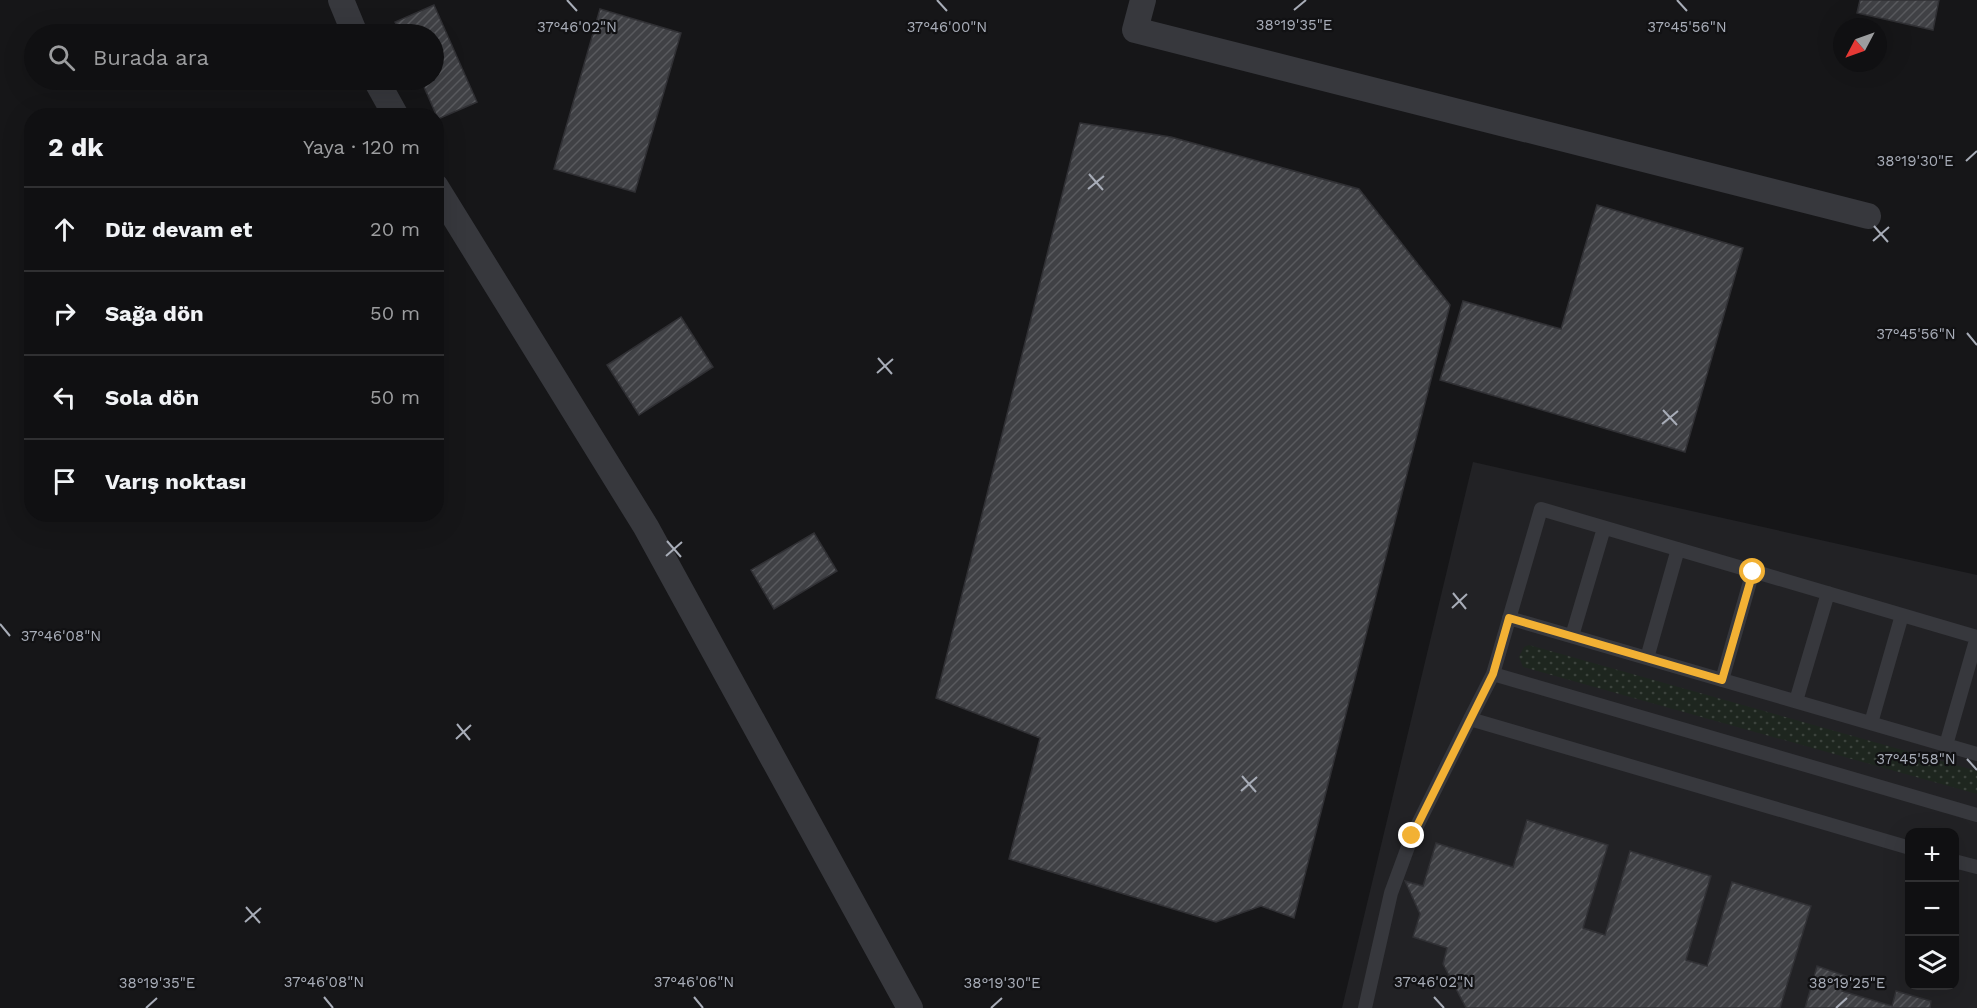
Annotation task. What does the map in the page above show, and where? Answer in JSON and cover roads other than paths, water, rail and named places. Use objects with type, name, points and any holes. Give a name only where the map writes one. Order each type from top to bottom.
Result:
[{"type":"street","points":[[341,0],[351,24]]},
{"type":"street","points":[[1143,0],[1135,30],[1868,216]]},
{"type":"street","points":[[382,90],[392,108]]},
{"type":"street","points":[[444,200],[646,527],[910,1008]]},
{"type":"lane","points":[[1365,1008],[1391,893],[1412,836],[1493,674],[1541,509],[1977,637],[1946,745]]},
{"type":"lane","points":[[1572,636],[1604,528]]},
{"type":"lane","points":[[1647,658],[1678,549]]},
{"type":"lane","points":[[1722,680],[1753,572]]},
{"type":"lane","points":[[1796,701],[1828,593]]},
{"type":"lane","points":[[1871,723],[1902,615]]},
{"type":"lane","points":[[1509,618],[1977,754]]},
{"type":"lane","points":[[1493,674],[1977,815]]},
{"type":"lane","points":[[1470,719],[1905,847]]},
{"type":"lane","points":[[1959,862],[1977,867]]}]
